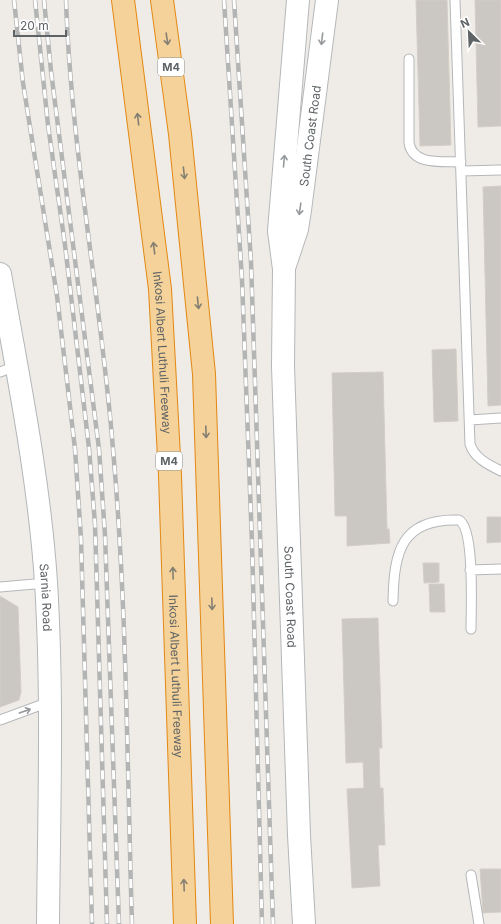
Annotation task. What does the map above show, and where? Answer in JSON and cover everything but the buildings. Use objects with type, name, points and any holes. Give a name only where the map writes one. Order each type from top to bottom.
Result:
[{"type":"highway","name":"Inkosi Albert Luthuli Freeway","points":[[122,0],[160,290],[170,476],[185,924]]},
{"type":"highway","name":"M4","points":[[162,0],[180,134],[204,374],[222,924]]},
{"type":"street","name":"South Coast Road","points":[[298,0],[279,214],[279,231],[284,270],[283,366],[299,836],[304,924]]},
{"type":"street","name":"South Coast Road","points":[[284,270],[297,229],[327,0]]},
{"type":"street","name":"Sarnia Road","points":[[0,274],[8,369],[30,444],[39,508],[46,583],[50,702],[48,924]]},
{"type":"lane","points":[[455,0],[470,444],[474,454],[485,463],[501,471]]},
{"type":"lane","points":[[409,59],[411,151],[423,160],[461,167],[501,170]]},
{"type":"lane","points":[[470,420],[501,418]]},
{"type":"lane","points":[[393,600],[394,574],[401,546],[412,533],[429,523],[453,520],[462,522],[468,535],[471,629]]},
{"type":"lane","points":[[470,570],[501,569]]},
{"type":"lane","points":[[0,587],[46,583]]},
{"type":"lane","points":[[0,720],[50,702]]},
{"type":"lane","points":[[471,875],[479,924]]},
{"type":"railway","points":[[14,0],[23,83],[57,296],[75,449],[81,539],[92,924]]},
{"type":"railway","points":[[35,0],[48,125],[65,245],[89,448],[95,524],[107,924]]},
{"type":"railway","points":[[44,0],[51,71],[99,449],[105,535],[119,924]]},
{"type":"railway","points":[[66,0],[74,112],[108,393],[118,508],[126,686],[132,924]]},
{"type":"railway","points":[[224,0],[242,280],[252,543],[262,924]]},
{"type":"railway","points":[[234,0],[251,262],[273,924]]}]
